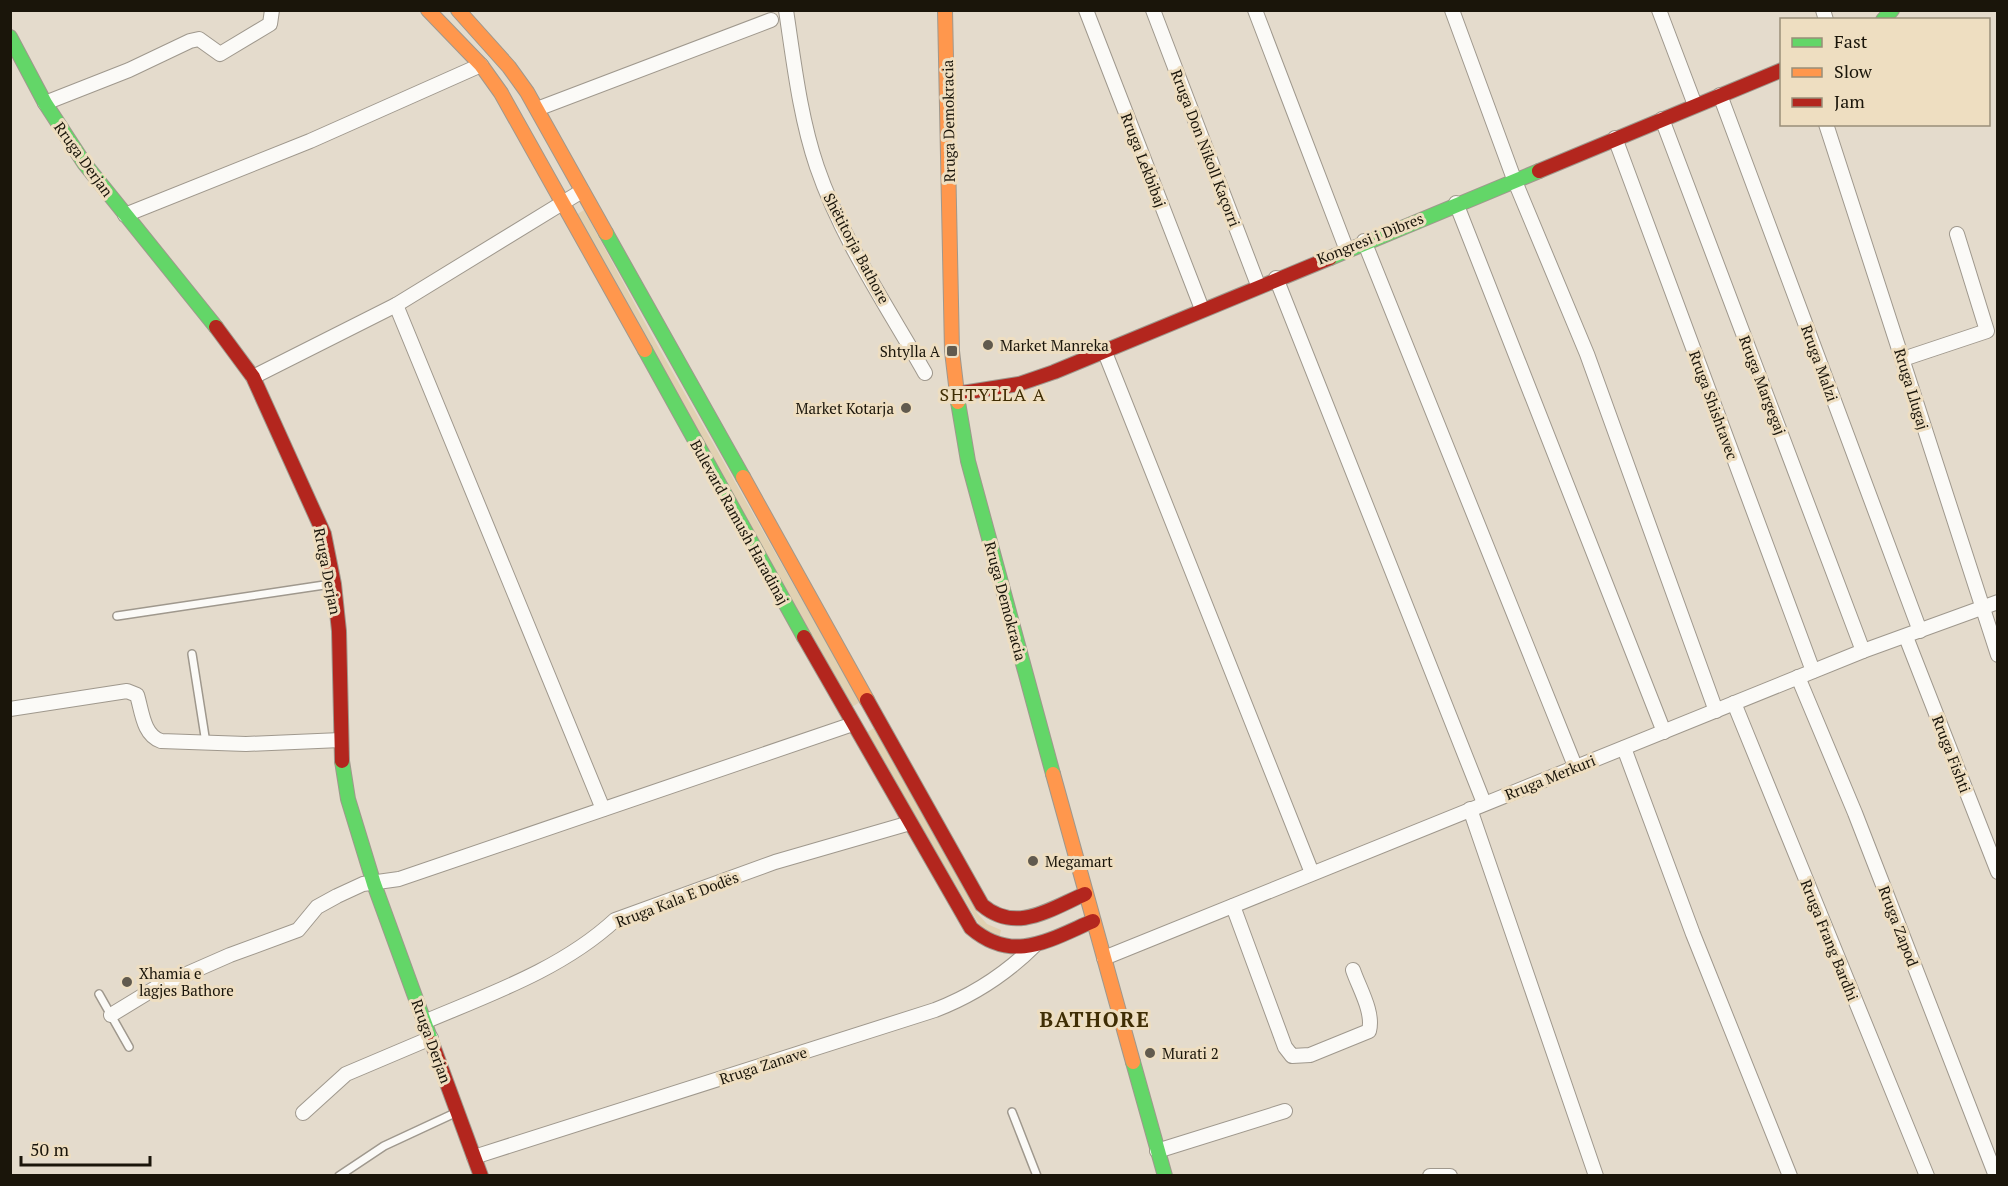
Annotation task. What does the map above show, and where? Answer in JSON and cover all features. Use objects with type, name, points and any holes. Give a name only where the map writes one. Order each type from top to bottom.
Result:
[{"type":"street","points":[[45,103],[129,70],[190,41],[199,39],[220,54],[270,24],[272,10]]},
{"type":"street","name":"Bulevard Ramush Haradinaj","points":[[428,10],[481,65],[501,93],[966,922],[990,945],[1008,950],[1036,943],[1093,921]]},
{"type":"street","name":"Bulevard Ramush Haradinaj","points":[[458,10],[509,67],[537,109],[982,905],[1002,920],[1013,921],[1085,894]]},
{"type":"street","name":"Shëtitorja Bathore","points":[[786,10],[805,124],[817,166],[836,214],[925,374]]},
{"type":"street","name":"Rruga Demokracia","points":[[945,10],[952,351],[956,394],[968,461],[1085,894],[1165,1176]]},
{"type":"street","name":"Rruga Lekbibaj","points":[[1086,10],[1202,309]]},
{"type":"street","name":"Rruga Don Nikoll Kaçorri","points":[[1153,10],[1258,285]]},
{"type":"street","points":[[1255,10],[1346,248]]},
{"type":"street","points":[[1452,10],[1514,179],[1587,354],[1716,711]]},
{"type":"street","points":[[1659,10],[1695,105]]},
{"type":"street","points":[[537,109],[771,20]]},
{"type":"street","name":"Rruga Derjan","points":[[10,37],[45,103],[84,163],[195,297],[254,377],[324,534],[334,584],[339,631],[342,768],[348,798],[374,884],[481,1176]]},
{"type":"street","points":[[125,215],[310,141],[481,65]]},
{"type":"street","name":"Kongresi i Dibres","points":[[956,394],[1018,384],[1780,71]]},
{"type":"street","name":"Rruga Malzi","points":[[1720,95],[1920,631]]},
{"type":"street","name":"Rruga Margegaj","points":[[1662,119],[1863,651]]},
{"type":"street","name":"Rruga Llugaj","points":[[1827,126],[1998,655]]},
{"type":"street","name":"Rruga Shishtavec","points":[[1615,138],[1813,671]]},
{"type":"street","points":[[254,377],[396,305],[582,191]]},
{"type":"street","points":[[1456,203],[1664,732]]},
{"type":"street","points":[[1903,359],[1987,331],[1957,234]]},
{"type":"street","points":[[1364,241],[1575,766]]},
{"type":"street","points":[[1276,278],[1484,803]]},
{"type":"street","points":[[396,305],[603,809]]},
{"type":"street","points":[[1104,350],[1312,873]]},
{"type":"street","name":"Rruga Merkuri","points":[[1104,958],[1863,651],[1998,602]]},
{"type":"street","name":"Rruga Fishti","points":[[1906,637],[1998,872]]},
{"type":"street","name":"Rruga Zapod","points":[[1798,677],[1855,813],[1996,1176]]},
{"type":"street","points":[[10,709],[127,691],[137,694],[147,730],[152,738],[160,741],[206,743],[341,740]]},
{"type":"street","name":"Rruga Frang Bardhi","points":[[1734,703],[1927,1176]]},
{"type":"street","points":[[111,1015],[157,987],[230,955],[298,930],[317,907],[363,884],[399,879],[876,717]]},
{"type":"street","points":[[1624,748],[1693,934],[1790,1176]]},
{"type":"street","points":[[1470,809],[1596,1176]]},
{"type":"street","name":"Rruga Kala E Dodës","points":[[424,1022],[506,988],[560,960],[597,937],[615,920],[775,862],[910,823]]},
{"type":"street","points":[[1233,906],[1285,1047],[1292,1056],[1310,1055],[1369,1031],[1371,1022],[1369,1013],[1353,970]]},
{"type":"street","points":[[1027,917],[1036,943]]},
{"type":"street","name":"Rruga Zanave","points":[[474,1157],[934,1010],[965,998],[1009,971],[1036,943]]},
{"type":"street","points":[[303,1113],[346,1074],[431,1038]]},
{"type":"street","points":[[1157,1151],[1286,1111]]},
{"type":"street","points":[[1430,1176],[1450,1176]]},
{"type":"lane","points":[[117,616],[334,584]]},
{"type":"lane","points":[[192,654],[206,743]]},
{"type":"lane","points":[[99,993],[129,1047]]},
{"type":"lane","points":[[339,1176],[384,1146],[457,1112]]},
{"type":"lane","points":[[1012,1112],[1037,1176]]},
{"type":"shaded area","points":[[584,210],[652,336],[860,702],[852,707],[576,215]]},
{"type":"shaded area","points":[[874,728],[978,914],[987,924],[1001,930],[999,939],[983,931],[866,733]]},
{"type":"traffic: fast","points":[[1885,18],[1892,10]]},
{"type":"traffic: fast","points":[[10,37],[45,103],[84,163],[216,327]]},
{"type":"traffic: fast","points":[[1330,258],[1539,171]]},
{"type":"traffic: fast","points":[[606,233],[743,477]]},
{"type":"traffic: fast","points":[[645,350],[804,637]]},
{"type":"traffic: fast","points":[[958,402],[968,461],[1053,774]]},
{"type":"traffic: fast","points":[[342,761],[348,799],[374,884],[432,1043]]},
{"type":"traffic: fast","points":[[1133,1062],[1165,1176]]},
{"type":"traffic: slow","points":[[428,10],[481,65],[501,93],[645,350]]},
{"type":"traffic: slow","points":[[458,10],[509,67],[527,92],[606,233]]},
{"type":"traffic: slow","points":[[945,10],[952,351],[958,402]]},
{"type":"traffic: slow","points":[[743,477],[867,700]]},
{"type":"traffic: slow","points":[[1053,774],[1133,1062]]},
{"type":"traffic: jam","points":[[1539,171],[1780,71]]},
{"type":"traffic: jam","points":[[956,394],[1019,384],[1054,372],[1330,258]]},
{"type":"traffic: jam","points":[[216,327],[253,377],[324,534],[334,584],[339,631],[342,761]]},
{"type":"traffic: jam","points":[[804,637],[971,928],[986,939],[1016,947],[1046,941],[1093,921]]},
{"type":"traffic: jam","points":[[867,700],[982,905],[1008,918],[1020,918],[1046,912],[1085,894]]},
{"type":"traffic: jam","points":[[432,1043],[481,1176]]},
{"type":"place","name":"Market Manreka","points":[[988,345]]},
{"type":"place","name":"Shtylla A","points":[[952,351]]},
{"type":"place","name":"Market Kotarja","points":[[906,408]]},
{"type":"place","name":"Megamart","points":[[1033,861]]},
{"type":"place","name":"Xhamia e lagjes Bathore","points":[[127,982]]},
{"type":"place","name":"Murati 2","points":[[1150,1053]]},
{"type":"district","name":"SHTYLLA A","points":[[993,394]]},
{"type":"district","name":"BATHORE","points":[[1095,1019]]}]
